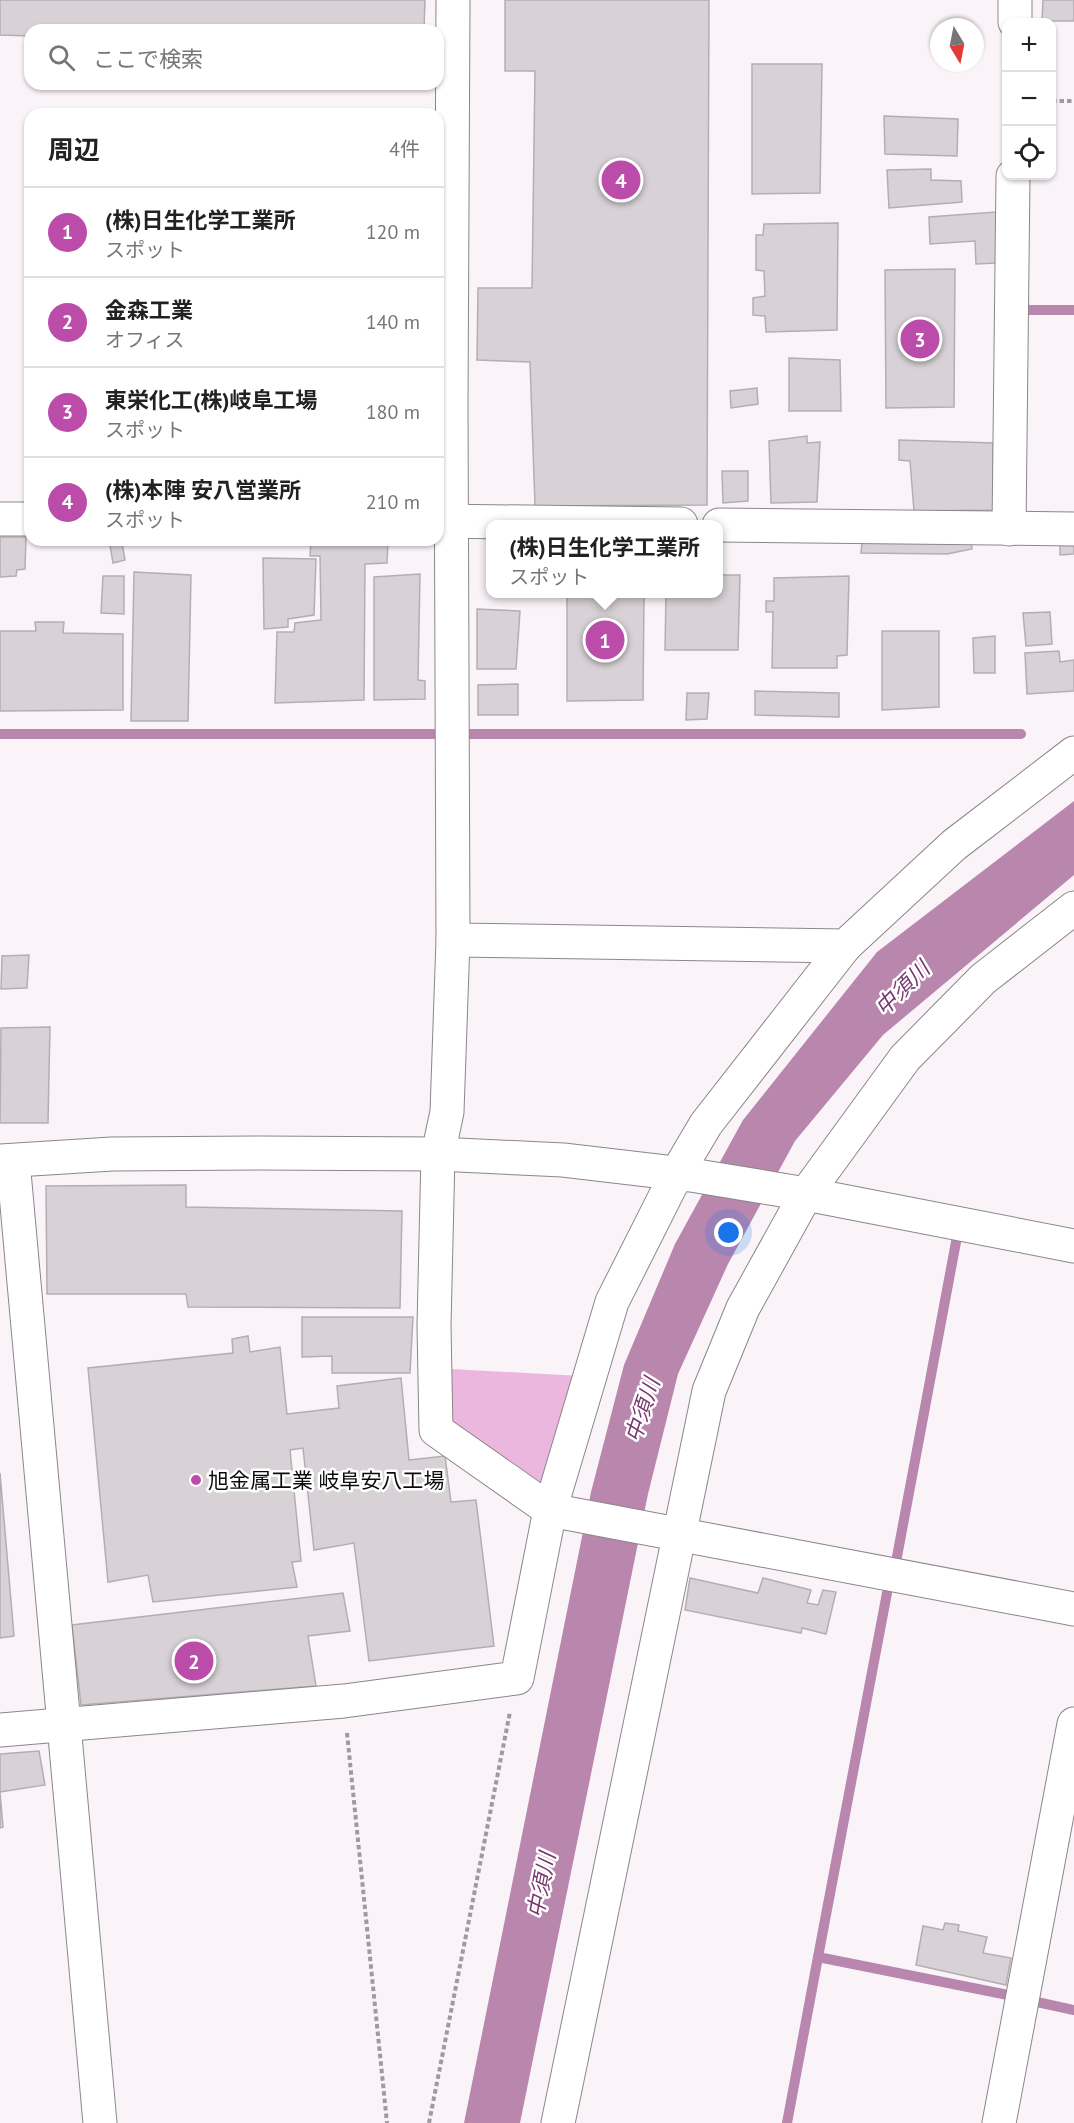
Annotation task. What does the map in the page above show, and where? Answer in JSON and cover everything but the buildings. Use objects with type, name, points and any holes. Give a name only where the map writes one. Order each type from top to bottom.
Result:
[{"type":"street","points":[[453,0],[445,521],[453,940],[447,1112],[438,1154],[434,1326],[436,1430],[557,1512],[1074,1609]]},
{"type":"street","points":[[1015,0],[1015,18]]},
{"type":"street","points":[[1009,529],[1013,180]]},
{"type":"street","points":[[0,519],[24,519]]},
{"type":"street","points":[[445,521],[486,522]]},
{"type":"street","points":[[723,525],[1074,529]]},
{"type":"street","points":[[0,1730],[344,1701],[517,1678],[557,1512],[612,1302],[684,1174],[706,1125],[844,946],[954,845],[1074,753]]},
{"type":"street","points":[[558,2123],[667,1533],[709,1391],[743,1308],[801,1193],[905,1058],[983,979],[1074,908]]},
{"type":"street","points":[[453,940],[844,946]]},
{"type":"street","points":[[100,2123],[7,1161],[112,1154],[438,1154],[563,1160],[684,1174],[801,1193],[1074,1246]]},
{"type":"street","points":[[999,2123],[1074,1724]]},
{"type":"path","points":[[1056,101],[1074,101]]},
{"type":"path","points":[[429,2123],[517,1678]]},
{"type":"path","points":[[344,1701],[387,2123]]},
{"type":"shaded area","points":[[451,1369],[582,1376],[546,1493],[450,1427]]},
{"type":"water","name":"中須川","points":[[1074,801],[1074,875],[883,1035],[795,1141],[728,1264],[678,1374],[648,1494],[520,2123],[464,2123],[591,1492],[624,1365],[675,1244],[743,1120],[877,952]]},
{"type":"waterway","points":[[1028,310],[1074,310]]},
{"type":"waterway","points":[[0,734],[1021,734]]},
{"type":"waterway","points":[[896,1562],[956,1242]]},
{"type":"waterway","points":[[887,1593],[818,1957],[1008,1995]]},
{"type":"waterway","points":[[787,2123],[818,1957]]},
{"type":"waterway","points":[[1037,2002],[1074,2010]]},
{"type":"place","name":"(株)本陣 安八営業所","points":[[621,180]]},
{"type":"place","name":"東栄化工(株)岐阜工場","points":[[920,339]]},
{"type":"place","name":"(株)日生化学工業所","points":[[605,640]]},
{"type":"place","name":"旭金属工業 岐阜安八工場","points":[[196,1480]]},
{"type":"place","name":"金森工業","points":[[194,1661]]}]
